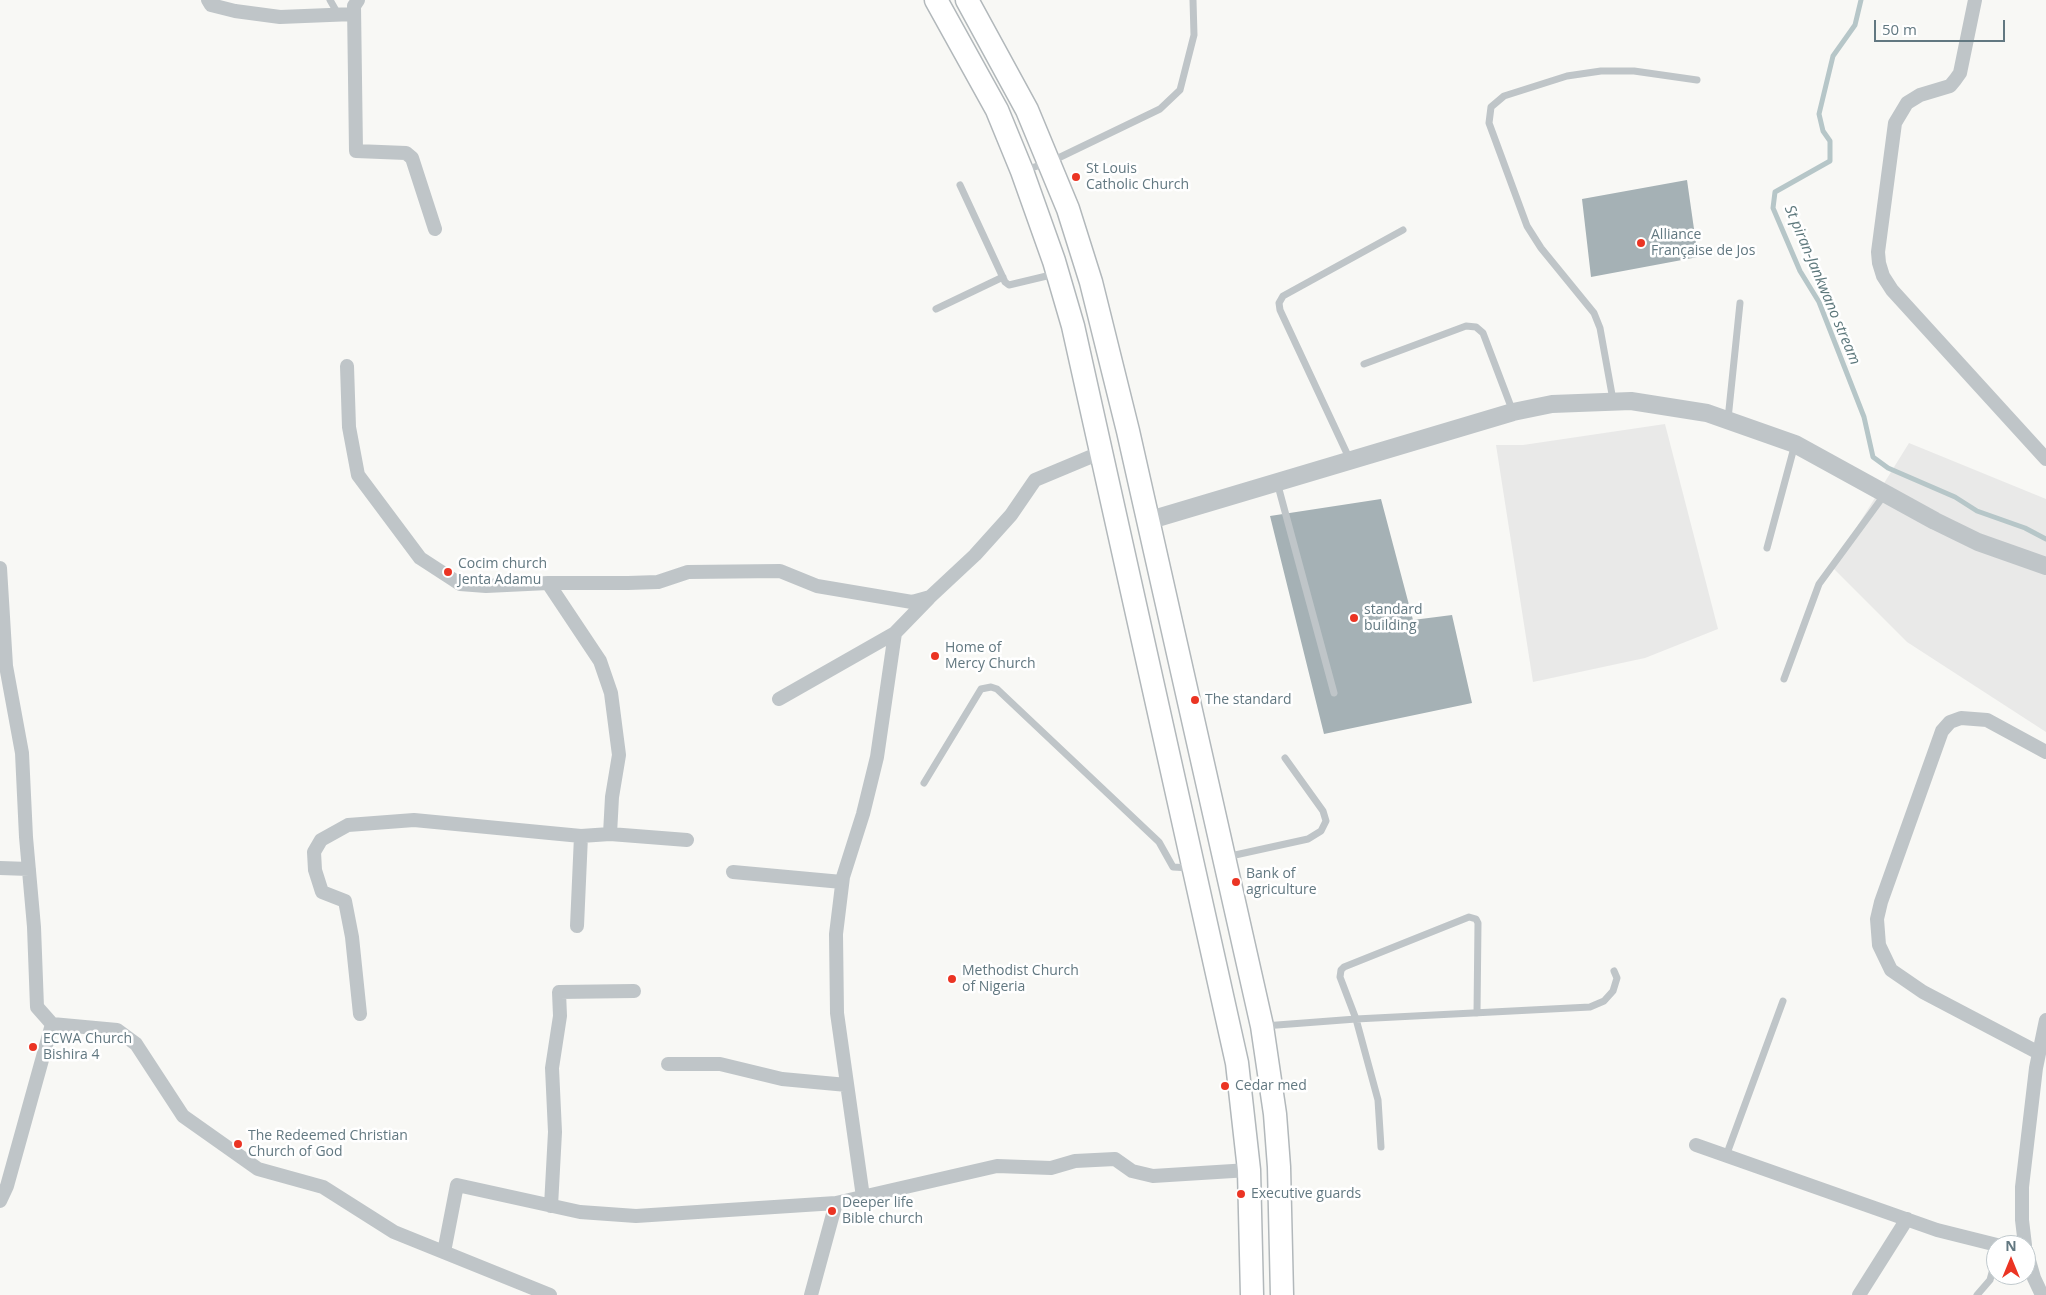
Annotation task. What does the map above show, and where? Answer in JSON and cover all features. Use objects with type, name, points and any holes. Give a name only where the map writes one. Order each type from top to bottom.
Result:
[{"type":"highway","points":[[936,0],[996,110],[1022,171],[1058,273],[1073,326],[1195,866],[1237,1063],[1249,1170],[1252,1295]]},
{"type":"highway","points":[[967,0],[1027,110],[1050,162],[1091,282],[1128,431],[1262,1026],[1268,1060],[1279,1167],[1282,1295]]},
{"type":"highway","points":[[1195,866],[1225,857]]},
{"type":"highway","points":[[1237,1063],[1268,1060]]},
{"type":"street","points":[[208,0],[211,5],[235,11],[280,17],[354,14]]},
{"type":"street","points":[[358,0],[354,6],[356,151],[406,153],[412,158],[436,229]]},
{"type":"street","points":[[1975,0],[1960,73],[1950,86],[1920,95],[1906,103],[1895,123],[1878,252],[1883,276],[1892,290],[2046,459]]},
{"type":"street","points":[[347,366],[349,427],[358,475],[420,558],[460,584],[486,586],[548,583],[658,582],[688,572],[780,570],[817,586],[912,602],[930,598]]},
{"type":"street","points":[[1147,521],[1513,412],[1552,404],[1613,400],[1668,405],[1707,412],[1795,444],[1885,494],[1978,542],[2046,566]]},
{"type":"street","points":[[779,699],[895,633],[975,555],[1011,516],[1035,480],[1102,452]]},
{"type":"street","points":[[0,568],[6,666],[22,753],[34,927],[37,1006],[52,1024],[117,1030],[136,1044],[182,1116],[258,1169],[323,1187],[394,1232],[550,1295]]},
{"type":"street","points":[[548,583],[600,661],[611,693],[619,755],[612,797],[610,834]]},
{"type":"street","points":[[863,1197],[837,1013],[836,934],[842,882],[877,757],[895,633]]},
{"type":"street","points":[[2039,1053],[1902,979],[1891,970],[1880,945],[1877,919],[1881,902],[1942,730],[1950,722],[1961,718],[1987,720],[2046,752]]},
{"type":"street","points":[[360,1014],[352,937],[345,901],[322,892],[315,870],[314,852],[321,840],[348,825],[414,820],[505,827],[582,836],[610,834],[687,840]]},
{"type":"street","points":[[577,926],[582,836]]},
{"type":"street","points":[[0,868],[29,868]]},
{"type":"street","points":[[733,872],[842,882]]},
{"type":"street","points":[[551,1206],[555,1132],[552,1068],[560,1016],[559,992],[634,991]]},
{"type":"street","points":[[2024,1235],[2022,1187],[2039,1053],[2046,1020]]},
{"type":"street","points":[[0,1201],[7,1186],[52,1024]]},
{"type":"street","points":[[668,1064],[720,1064],[782,1079],[847,1085]]},
{"type":"street","points":[[1696,1145],[1906,1219],[1986,1243]]},
{"type":"street","points":[[444,1252],[457,1184],[580,1212],[636,1216],[836,1203],[996,1166],[1050,1168],[1075,1161],[1115,1159],[1132,1171],[1153,1176],[1249,1170]]},
{"type":"street","points":[[811,1295],[836,1203]]},
{"type":"street","points":[[1859,1295],[1906,1219]]},
{"type":"street","points":[[2036,1282],[2042,1295]]},
{"type":"lane","points":[[330,0],[339,15]]},
{"type":"lane","points":[[1022,171],[1050,162],[1160,109],[1180,90],[1194,34],[1193,0]]},
{"type":"lane","points":[[1613,400],[1600,328],[1594,312],[1541,248],[1527,226],[1490,123],[1491,107],[1504,96],[1567,76],[1601,71],[1634,71],[1697,80]]},
{"type":"lane","points":[[960,185],[1003,278],[1009,285],[1058,273]]},
{"type":"lane","points":[[1351,460],[1280,310],[1279,303],[1283,296],[1403,230]]},
{"type":"lane","points":[[936,309],[1003,278]]},
{"type":"lane","points":[[1728,419],[1740,303]]},
{"type":"lane","points":[[1364,364],[1466,326],[1476,327],[1483,333],[1513,412]]},
{"type":"lane","points":[[1766,548],[1795,444]]},
{"type":"lane","points":[[1276,482],[1334,694]]},
{"type":"lane","points":[[1784,679],[1819,584],[1885,494]]},
{"type":"lane","points":[[924,783],[981,689],[991,687],[997,689],[1159,842],[1173,866],[1195,866]]},
{"type":"lane","points":[[1225,857],[1308,839],[1321,832],[1326,821],[1323,811],[1285,758]]},
{"type":"lane","points":[[1381,1147],[1378,1100],[1356,1019],[1340,977],[1341,970],[1344,967],[1469,917],[1476,919],[1478,923],[1476,1013]]},
{"type":"lane","points":[[1262,1026],[1356,1019],[1590,1007],[1604,1001],[1613,991],[1616,985],[1614,971]]},
{"type":"lane","points":[[1726,1156],[1784,1001]]},
{"type":"lane","points":[[1977,1295],[1986,1285]]},
{"type":"shaded area","points":[[1665,424],[1718,629],[1645,658],[1533,682],[1496,445],[1523,445]]},
{"type":"shaded area","points":[[1909,443],[2046,499],[2046,732],[1907,642],[1832,567]]},
{"type":"building","name":"Alliance Française de Jos","points":[[1687,180],[1698,257],[1591,277],[1582,199]]},
{"type":"building","name":"standard building","points":[[1381,499],[1413,620],[1452,615],[1472,703],[1324,734],[1270,516]]},
{"type":"waterway","name":"St piran-Jankwano stream","points":[[1861,0],[1855,25],[1833,56],[1819,114],[1823,131],[1830,141],[1830,161],[1775,192],[1773,208],[1800,271],[1819,302],[1864,417],[1873,457],[1888,468],[1955,497],[1977,511],[2025,528],[2046,539]]},
{"type":"place","name":"St Louis Catholic Church","points":[[1076,177]]},
{"type":"place","name":"Alliance Française de Jos","points":[[1641,243]]},
{"type":"place","name":"Cocim church Jenta Adamu","points":[[448,572]]},
{"type":"place","name":"standard building","points":[[1354,618]]},
{"type":"place","name":"Home of Mercy Church","points":[[935,656]]},
{"type":"place","name":"The standard","points":[[1195,700]]},
{"type":"place","name":"Bank of agriculture","points":[[1236,882]]},
{"type":"place","name":"Methodist Church of Nigeria","points":[[952,979]]},
{"type":"place","name":"ECWA Church Bishira 4","points":[[33,1047]]},
{"type":"place","name":"Cedar med","points":[[1225,1086]]},
{"type":"place","name":"The Redeemed Christian Church of God","points":[[238,1144]]},
{"type":"place","name":"Executive guards","points":[[1241,1194]]},
{"type":"place","name":"Deeper life Bible church","points":[[832,1211]]}]
